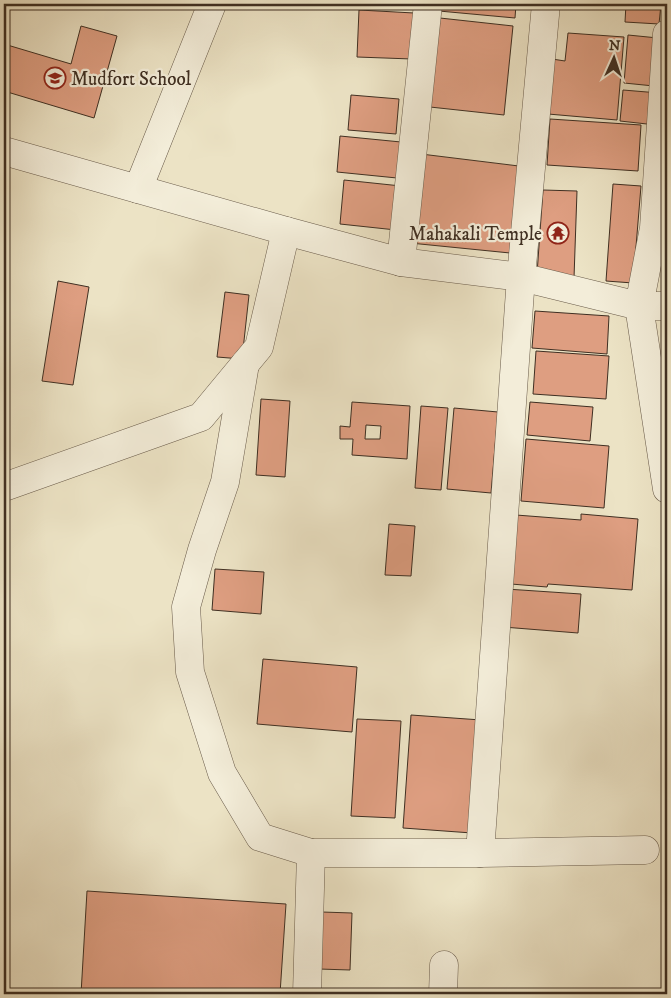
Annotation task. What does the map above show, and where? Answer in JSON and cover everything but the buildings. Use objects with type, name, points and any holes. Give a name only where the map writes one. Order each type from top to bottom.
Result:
[{"type":"street","points":[[138,189],[212,4]]},
{"type":"street","points":[[401,262],[428,4]]},
{"type":"street","points":[[480,853],[521,277],[546,4]]},
{"type":"street","points":[[667,34],[654,228],[639,306],[667,489]]},
{"type":"street","points":[[4,151],[401,262],[521,277],[639,306],[667,306]]},
{"type":"street","points":[[4,486],[201,417],[259,347],[286,231]]},
{"type":"street","points":[[245,364],[225,482],[202,550],[186,607],[190,672],[222,773],[260,837],[311,853],[480,853],[645,850]]},
{"type":"street","points":[[307,994],[311,853]]},
{"type":"street","points":[[444,965],[444,994]]},
{"type":"place","name":"Mudfort School","points":[[55,78]]},
{"type":"place","name":"Mahakali Temple","points":[[558,233]]}]
